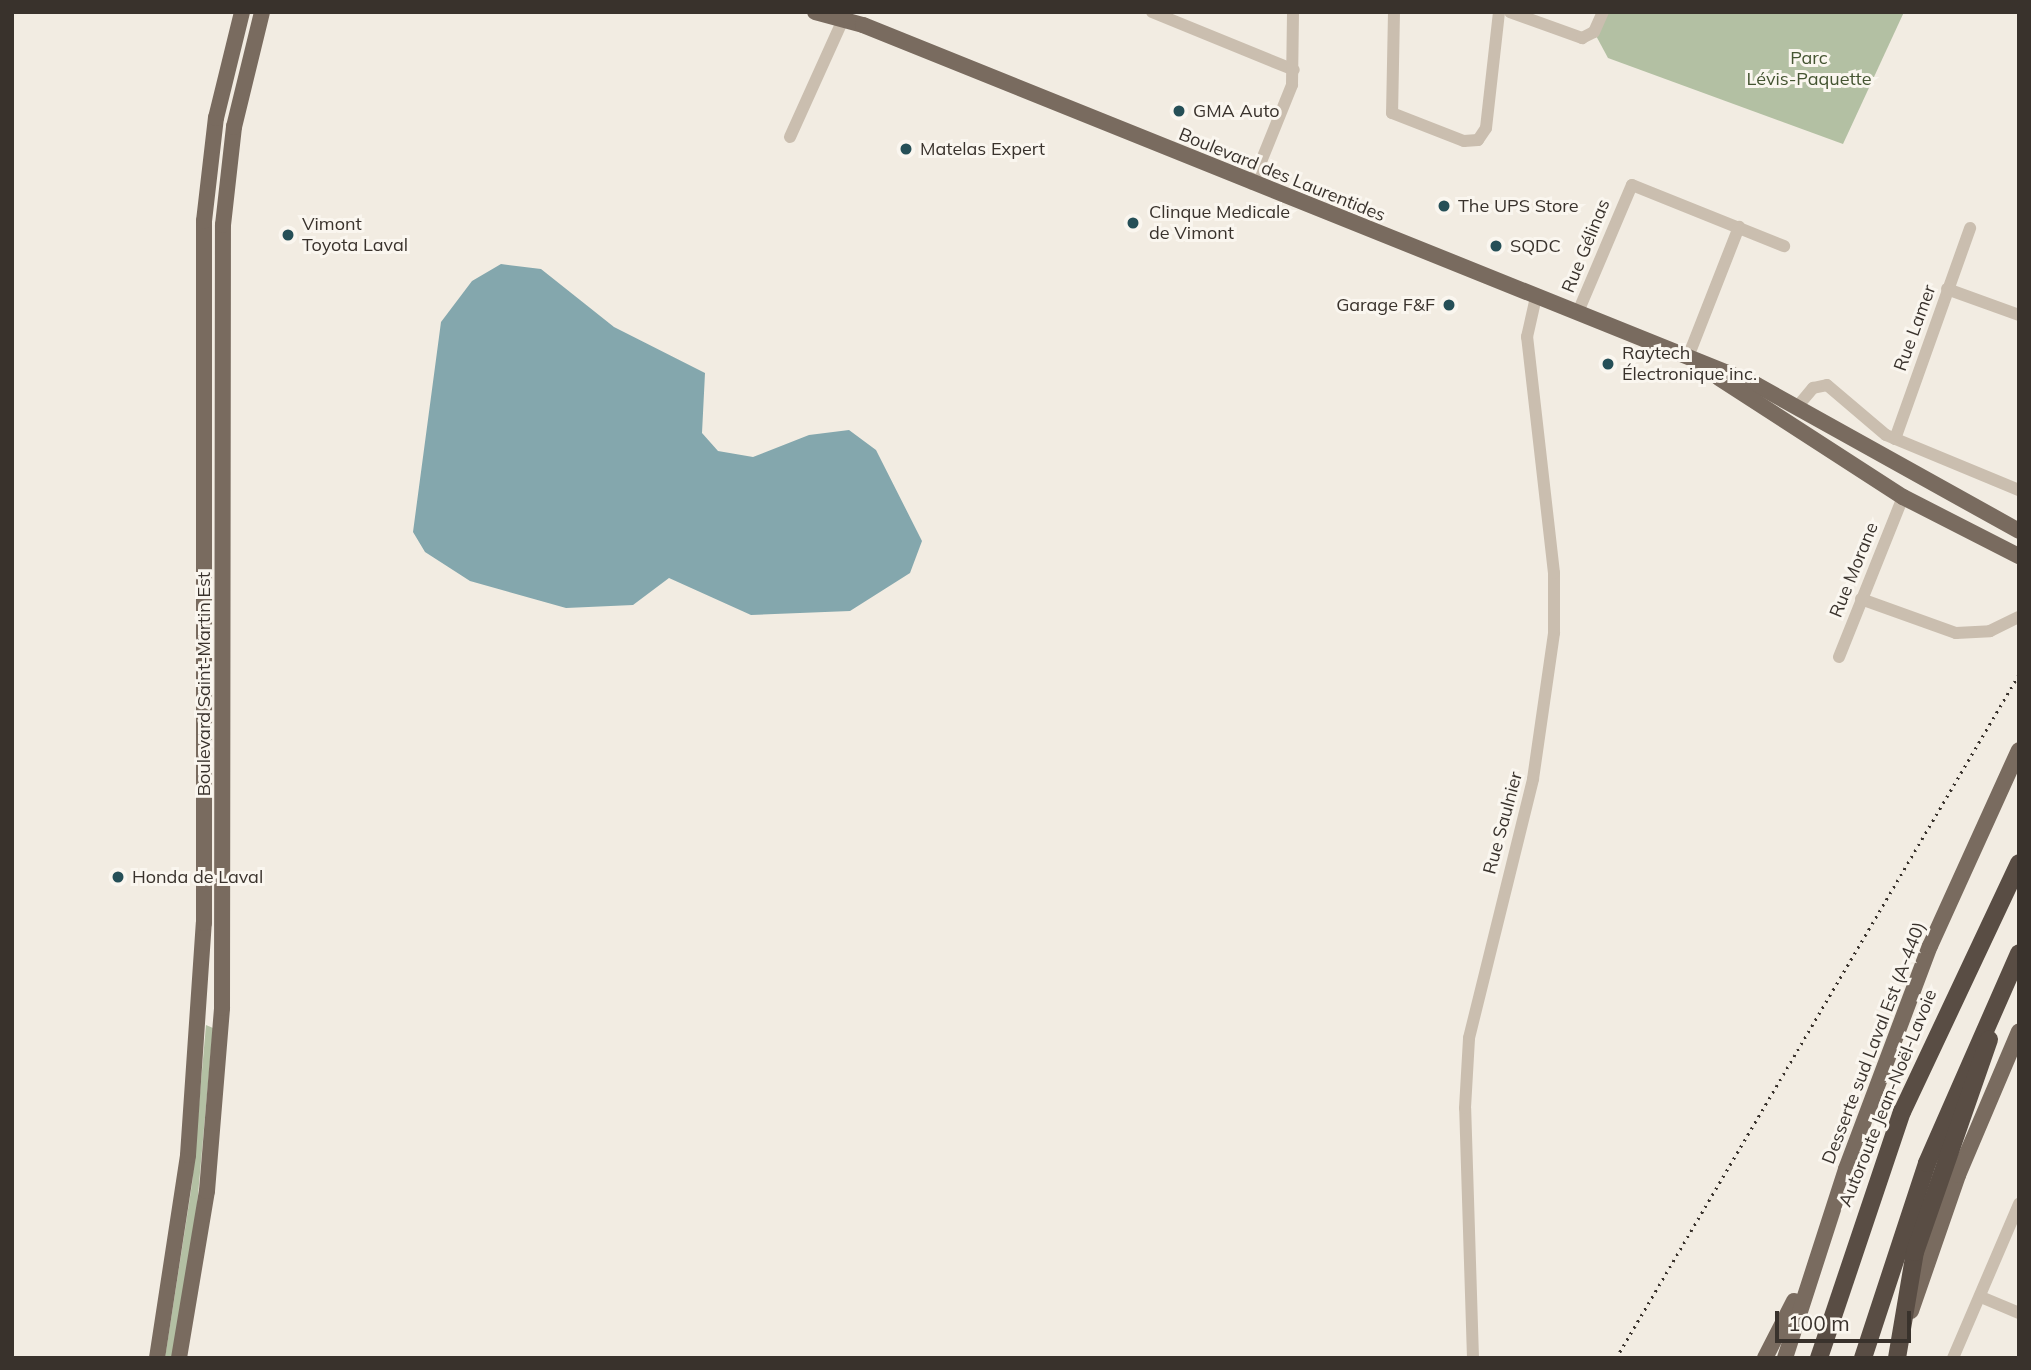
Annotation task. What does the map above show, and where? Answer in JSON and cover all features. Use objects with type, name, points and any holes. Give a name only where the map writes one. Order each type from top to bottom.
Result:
[{"type":"highway","name":"Autoroute Jean-Noël-Lavoie","points":[[1819,1358],[1906,1100],[2019,863]]},
{"type":"highway","points":[[1897,1358],[1904,1333],[1915,1252],[2019,956]]},
{"type":"highway","points":[[1863,1358],[1927,1163],[2019,956]]},
{"type":"main road","name":"Boulevard Saint-Martin Est","points":[[157,1358],[185,1184],[200,998],[204,232],[214,126],[242,12]]},
{"type":"main road","name":"Boulevard Saint-Martin Est","points":[[179,1358],[207,1191],[222,1008],[223,241],[234,127],[262,12]]},
{"type":"main road","name":"Boulevard des Laurentides","points":[[815,12],[845,15],[863,25],[1252,184],[1688,357],[1797,407],[2019,531]]},
{"type":"main road","name":"Boulevard des Laurentides","points":[[1688,357],[1903,497],[2014,554]]},
{"type":"main road","name":"Desserte sud Laval Est (A-440)","points":[[1785,1358],[1810,1271],[1930,946],[2019,750]]},
{"type":"main road","points":[[1904,1333],[1958,1175],[2019,1031]]},
{"type":"main road","points":[[1765,1358],[1810,1271]]},
{"type":"street","points":[[1152,12],[1180,17],[1294,70]]},
{"type":"street","points":[[1252,184],[1294,70],[1293,12]]},
{"type":"street","points":[[1394,12],[1392,113],[1478,140],[1486,128],[1499,12]]},
{"type":"street","points":[[1510,12],[1582,38],[1594,33],[1604,12]]},
{"type":"street","points":[[790,137],[845,15]]},
{"type":"street","name":"Rue Gélinas","points":[[1578,312],[1632,185],[1784,246]]},
{"type":"street","points":[[1688,357],[1739,227]]},
{"type":"street","name":"Rue Lamer","points":[[1895,439],[1970,228]]},
{"type":"street","points":[[1947,289],[2019,315]]},
{"type":"street","name":"Rue Saulnier","points":[[1473,1358],[1465,1108],[1469,1038],[1533,779],[1554,633],[1553,566],[1527,337],[1536,297]]},
{"type":"street","points":[[1797,407],[1813,387],[1827,385],[1895,439],[2019,491]]},
{"type":"street","name":"Rue Morane","points":[[1839,657],[1903,497]]},
{"type":"street","points":[[1861,599],[1956,633],[1990,631],[2019,617]]},
{"type":"street","points":[[1954,1358],[2019,1204]]},
{"type":"street","points":[[1981,1297],[2019,1313]]},
{"type":"green space","name":"Parc Lévis-Paquette","points":[[1603,12],[1904,12],[1843,144],[1608,58],[1594,32]]},
{"type":"green space","points":[[206,1025],[213,1028],[197,1206],[172,1358],[165,1358],[192,1184]]},
{"type":"water","points":[[501,264],[541,269],[614,327],[705,373],[702,433],[718,451],[753,457],[809,435],[849,430],[876,450],[922,541],[910,573],[850,611],[751,615],[669,578],[633,605],[566,608],[470,581],[425,552],[413,532],[441,322],[472,281]]},
{"type":"railway","points":[[1616,1358],[2019,674]]},
{"type":"place","name":"GMA Auto","points":[[1179,111]]},
{"type":"place","name":"Matelas Expert","points":[[906,149]]},
{"type":"place","name":"The UPS Store","points":[[1444,206]]},
{"type":"place","name":"Clinque Medicale de Vimont","points":[[1133,223]]},
{"type":"place","name":"Vimont Toyota Laval","points":[[288,235]]},
{"type":"place","name":"SQDC","points":[[1496,246]]},
{"type":"place","name":"Garage F&F","points":[[1449,305]]},
{"type":"place","name":"Raytech Électronique inc.","points":[[1608,364]]},
{"type":"place","name":"Honda de Laval","points":[[118,877]]}]
